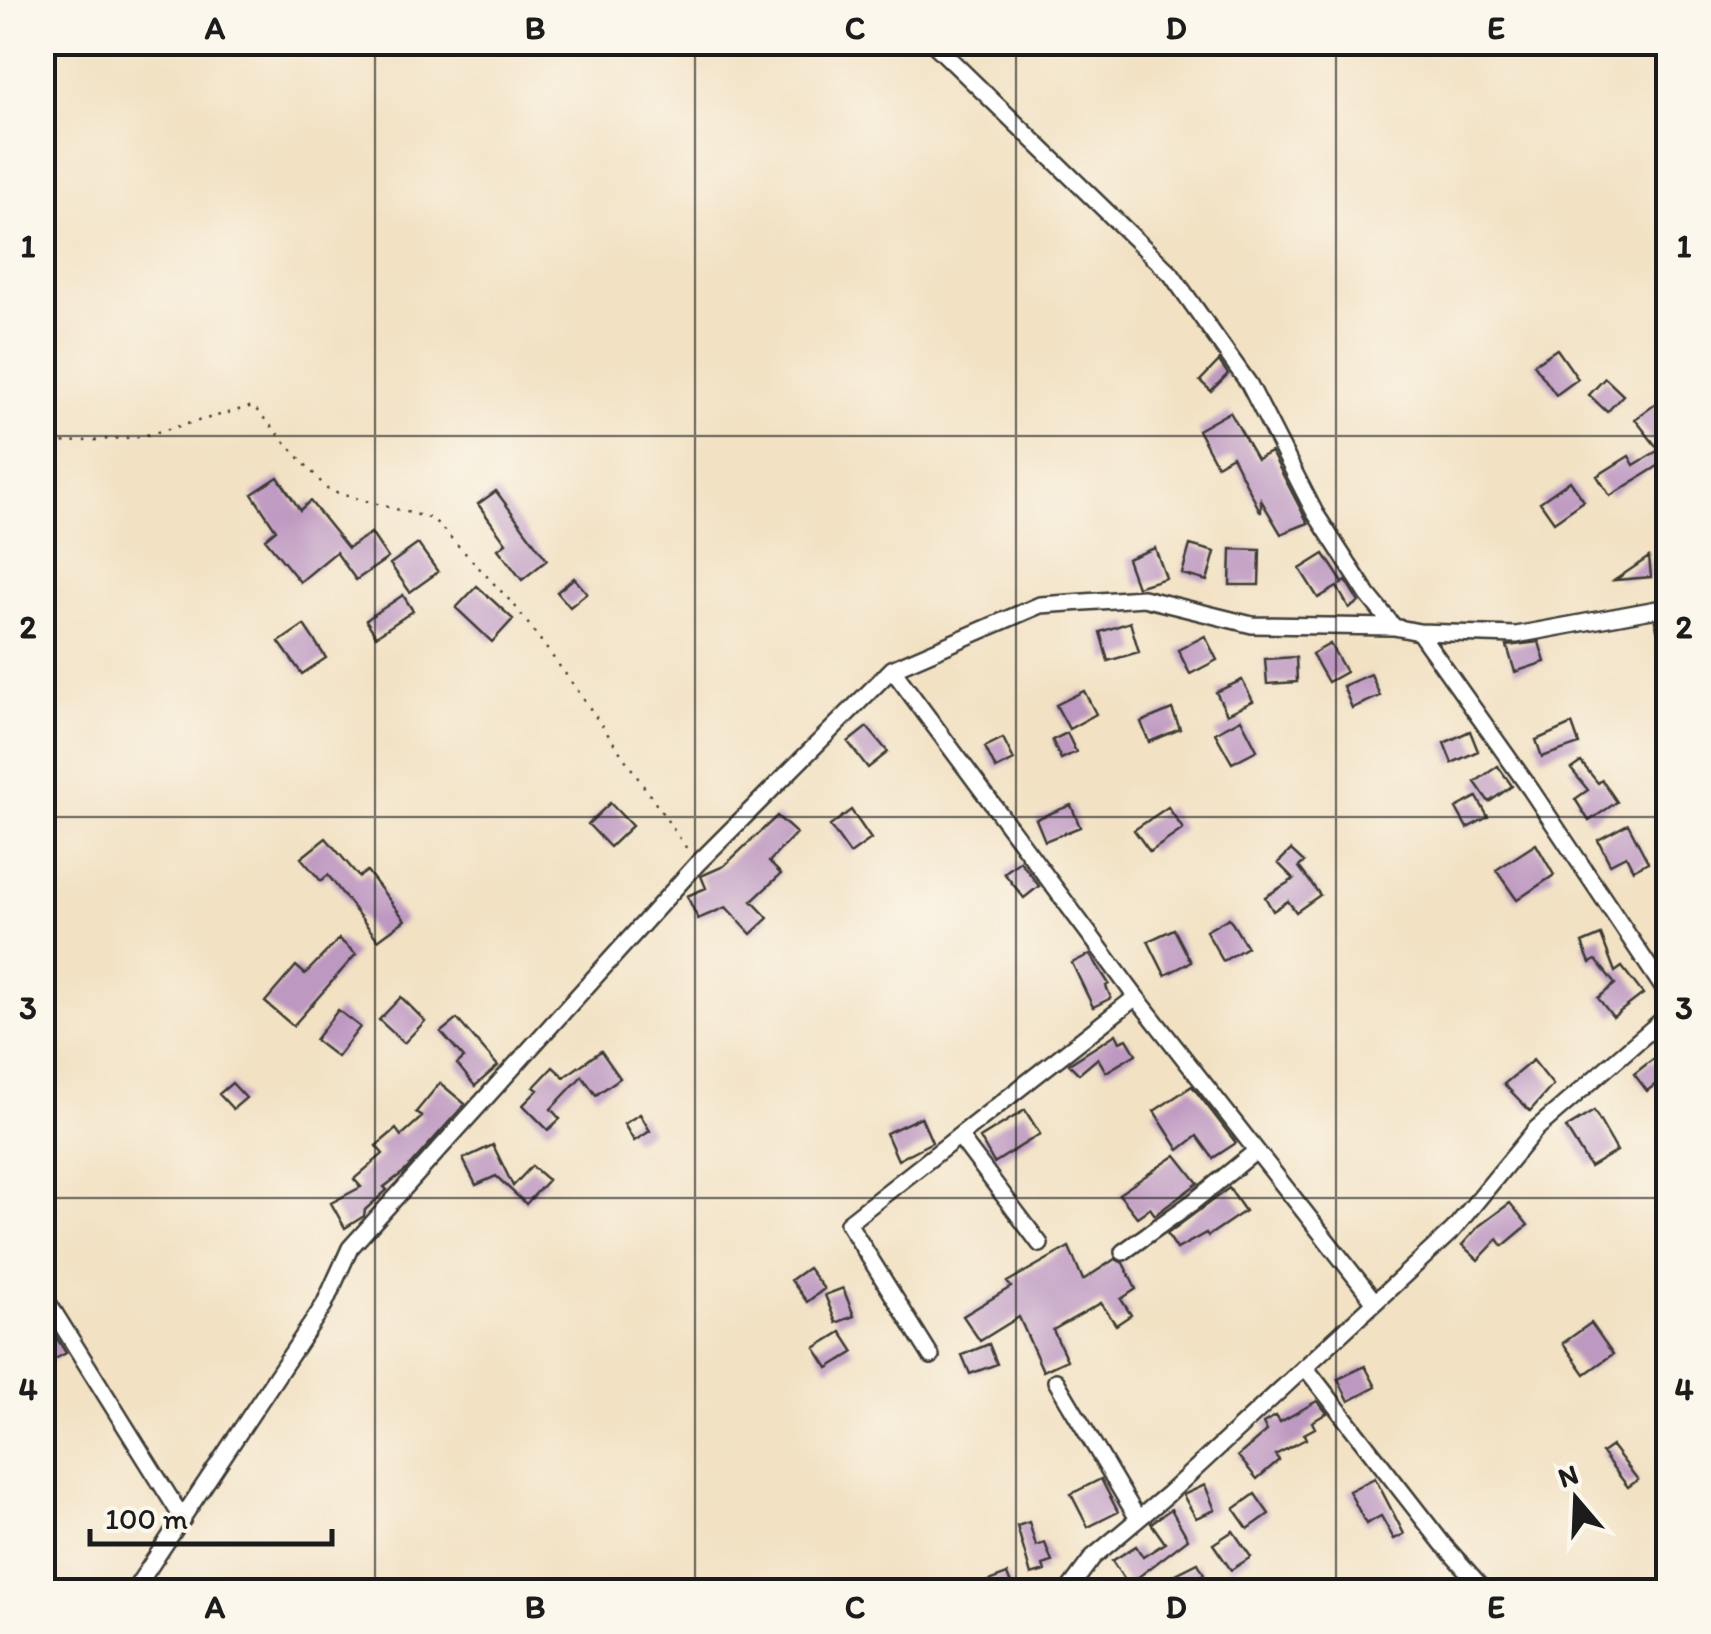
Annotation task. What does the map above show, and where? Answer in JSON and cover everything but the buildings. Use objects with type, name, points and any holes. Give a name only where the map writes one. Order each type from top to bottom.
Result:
[{"type":"street","points":[[932,42],[1171,274],[1249,384],[1315,513],[1368,595],[1394,627]]},
{"type":"street","points":[[133,1592],[324,1305],[350,1248],[697,864],[892,669],[1040,605],[1143,598],[1252,625],[1394,627],[1420,632],[1516,635],[1668,606]]},
{"type":"street","points":[[1420,632],[1532,790],[1668,995]]},
{"type":"street","points":[[892,669],[1136,997],[1375,1302]]},
{"type":"street","points":[[932,1356],[848,1223],[1136,997]]},
{"type":"street","points":[[1067,1592],[1093,1557],[1453,1230],[1536,1129],[1668,1016]]},
{"type":"street","points":[[959,1136],[1040,1244]]},
{"type":"street","points":[[1123,1252],[1194,1202],[1256,1151]]},
{"type":"street","points":[[42,1293],[183,1519]]},
{"type":"street","points":[[1305,1367],[1442,1543],[1486,1592]]},
{"type":"street","points":[[1056,1381],[1138,1520]]},
{"type":"path","points":[[42,444],[139,437],[253,406],[329,491],[433,519],[515,606],[697,864]]}]
